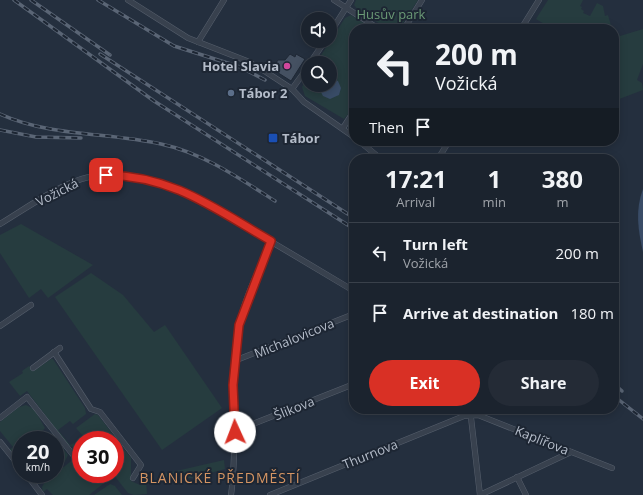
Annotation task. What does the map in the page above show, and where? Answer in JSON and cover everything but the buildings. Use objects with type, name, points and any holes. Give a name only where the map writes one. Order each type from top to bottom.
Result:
[{"type":"street","points":[[128,0],[198,42],[247,61],[292,89],[304,102],[349,133]]},
{"type":"street","points":[[198,42],[224,0]]},
{"type":"street","points":[[334,0],[371,24]]},
{"type":"street","points":[[337,22],[351,0]]},
{"type":"street","points":[[407,24],[422,0]]},
{"type":"street","points":[[524,24],[539,0]]},
{"type":"street","points":[[292,89],[301,77]]},
{"type":"street","points":[[343,128],[349,119]]},
{"type":"street","points":[[365,146],[375,154]]},
{"type":"street","name":"Vožická","points":[[0,224],[73,183],[90,177],[114,175],[150,180],[178,188],[198,198],[349,288]]},
{"type":"street","points":[[231,495],[235,432],[234,361],[239,325],[271,241]]},
{"type":"street","points":[[0,326],[31,305]]},
{"type":"street","name":"Michalovicova","points":[[234,361],[349,316]]},
{"type":"street","points":[[33,368],[60,348]]},
{"type":"street","points":[[54,352],[91,409],[100,412],[141,464],[133,478]]},
{"type":"street","name":"Šlikova","points":[[235,432],[349,386]]},
{"type":"street","points":[[0,418],[27,397],[72,453]]},
{"type":"street","points":[[471,415],[480,495],[571,452]]},
{"type":"street","name":"Kaplířova","points":[[471,415],[478,415],[612,468]]},
{"type":"street","name":"Thurnova","points":[[270,495],[471,415]]},
{"type":"street","points":[[0,442],[12,457]]},
{"type":"street","points":[[517,477],[526,495]]},
{"type":"street","points":[[33,483],[42,495]]},
{"type":"green space","name":"Husův park","points":[[356,0],[418,0],[402,24],[380,24],[358,10],[354,5]]},
{"type":"green space","points":[[548,0],[583,0],[580,6],[584,11],[583,13],[590,16],[597,3],[603,6],[605,16],[608,15],[611,24],[544,24],[536,19]]},
{"type":"green space","name":"Husův park","points":[[351,15],[365,24],[349,24],[349,113],[344,119],[305,96],[304,92],[337,92],[337,56],[321,56],[326,48],[337,48],[337,30],[345,18]]},
{"type":"green space","points":[[643,29],[643,64],[637,80],[642,83],[643,90],[619,99],[619,34],[620,36]]},
{"type":"green space","points":[[21,224],[93,265],[48,298],[41,289],[29,298],[0,253],[0,235]]},
{"type":"green space","points":[[91,273],[123,295],[154,332],[165,325],[222,408],[162,450],[55,297]]},
{"type":"green space","points":[[53,359],[85,408],[86,414],[73,424],[70,421],[57,431],[27,391],[20,396],[9,382],[23,373],[22,371],[29,366],[34,371]]},
{"type":"green space","points":[[26,405],[34,409],[45,428],[42,431],[12,431],[12,446],[0,431],[0,422],[19,407]]},
{"type":"green space","points":[[95,414],[98,415],[110,431],[79,431],[76,428]]},
{"type":"green space","points":[[64,438],[70,445],[72,444],[72,447],[68,445]]},
{"type":"green space","points":[[124,449],[131,458],[131,481],[140,485],[146,477],[147,494],[134,495],[128,493],[120,483],[124,483]]},
{"type":"green space","points":[[64,450],[68,455],[64,462]]},
{"type":"green space","points":[[72,460],[72,483],[104,483],[89,495],[53,495],[47,489],[43,492],[42,487],[44,483],[64,483],[64,467]]},
{"type":"green space","points":[[224,460],[225,469],[192,478],[165,478],[163,474]]},
{"type":"green space","points":[[110,484],[115,486],[122,495],[94,495]]},
{"type":"water","points":[[338,81],[341,88],[339,95],[330,99],[323,96],[321,92],[337,92]]},
{"type":"water","points":[[643,189],[643,252],[638,212],[640,197]]},
{"type":"railway","points":[[14,0],[154,101],[349,226]]},
{"type":"railway","points":[[31,0],[110,55]]},
{"type":"railway","points":[[98,0],[174,46],[240,67],[265,80]]},
{"type":"railway","points":[[100,54],[349,215]]},
{"type":"railway","points":[[0,114],[39,127],[141,140],[176,148],[191,153],[220,167],[275,201]]},
{"type":"railway","points":[[0,130],[36,137],[81,138]]},
{"type":"railway","points":[[619,400],[643,419]]},
{"type":"place","name":"Hotel Slavia","points":[[287,66]]},
{"type":"place","name":"Tábor 2","points":[[231,93]]},
{"type":"place","name":"Tábor","points":[[273,138]]},
{"type":"district","name":"BLANICKÉ PŘEDMĚSTÍ","points":[[220,477]]},
{"type":"route","points":[[106,175],[138,177],[178,188],[198,198],[271,241],[239,325],[234,361],[233,385],[235,432]]}]
